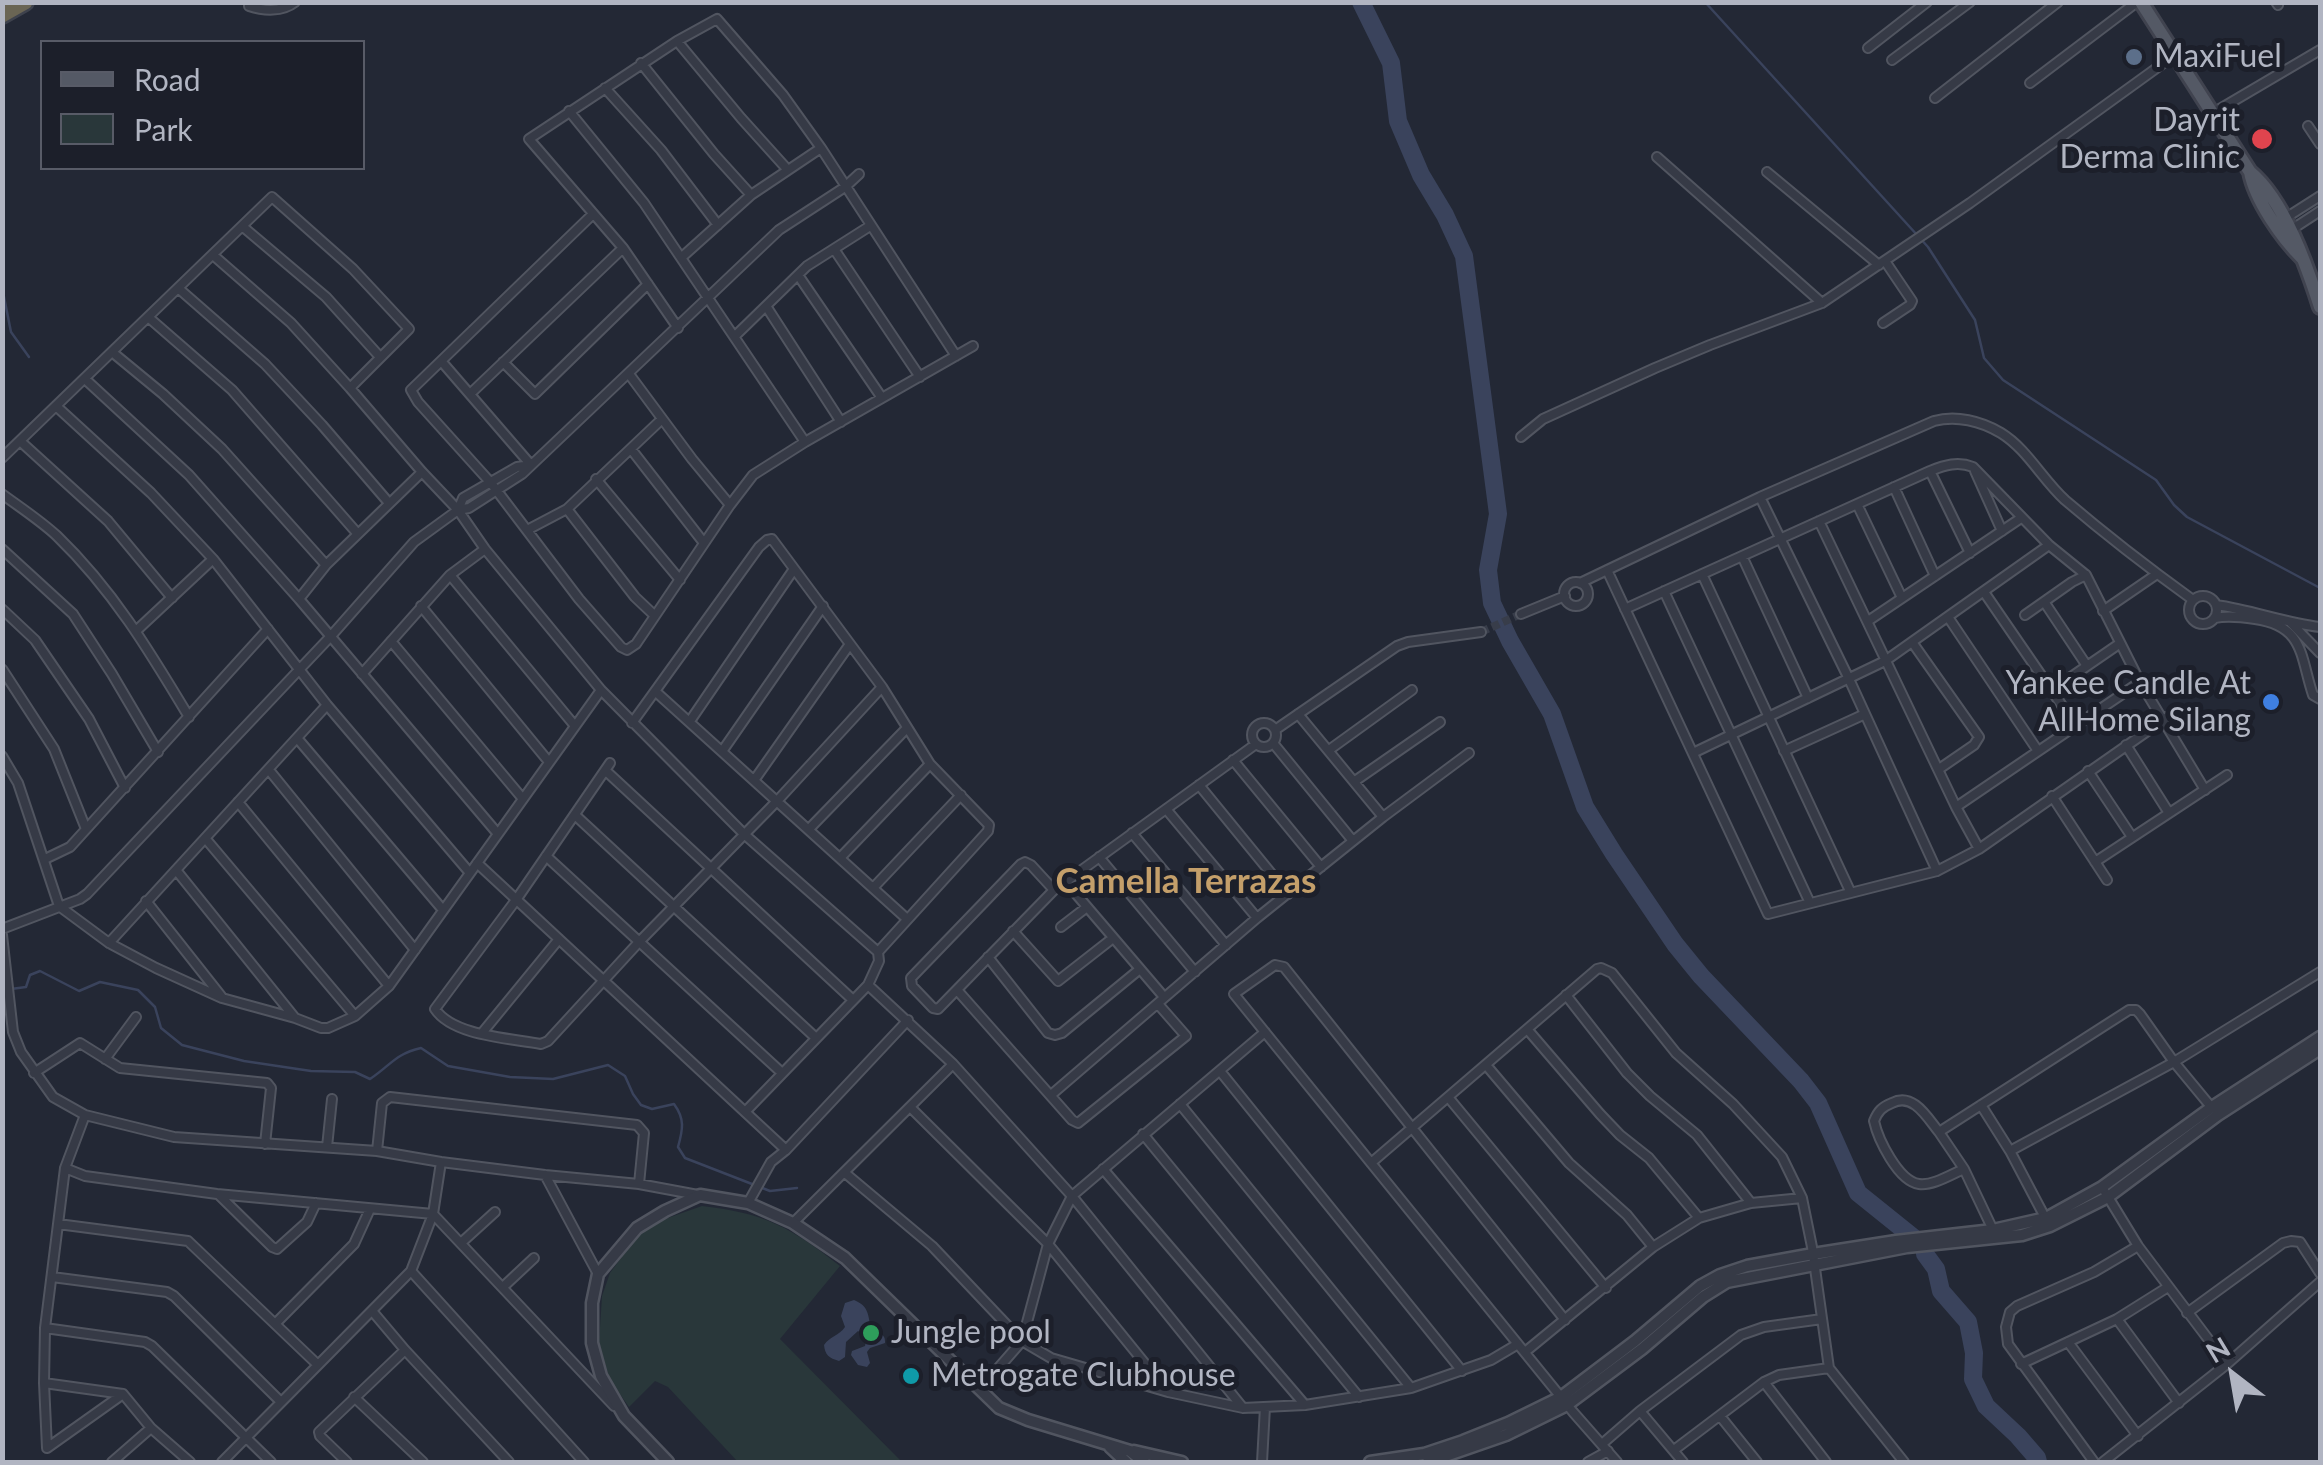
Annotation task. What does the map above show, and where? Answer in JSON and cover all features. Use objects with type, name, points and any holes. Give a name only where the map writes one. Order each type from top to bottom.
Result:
[{"type":"highway","points":[[2,15],[25,2]]},
{"type":"main road","points":[[2139,2],[2288,225],[2320,307]]},
{"type":"main road","points":[[2250,172],[2252,186],[2289,245],[2304,260]]},
{"type":"street","points":[[249,6],[280,9],[295,2]]},
{"type":"street","points":[[1868,48],[1926,2]]},
{"type":"street","points":[[1892,60],[1970,2]]},
{"type":"street","points":[[1935,98],[2058,2]]},
{"type":"street","points":[[2030,83],[2139,2]]},
{"type":"street","points":[[678,328],[623,248],[528,139],[677,40],[717,19],[782,95],[820,148],[956,356]]},
{"type":"street","points":[[677,40],[787,169]]},
{"type":"street","points":[[2213,113],[2320,50]]},
{"type":"street","points":[[1521,438],[1542,419],[1655,368],[1822,303],[2176,54]]},
{"type":"street","points":[[642,63],[751,195]]},
{"type":"street","points":[[605,88],[661,150],[718,225]]},
{"type":"street","points":[[569,111],[644,202],[805,442]]},
{"type":"street","points":[[2308,126],[2320,144]]},
{"type":"street","points":[[682,257],[751,195],[820,148]]},
{"type":"street","points":[[1657,157],[1822,303]]},
{"type":"street","points":[[1767,172],[1882,262],[1912,302],[1884,323]]},
{"type":"street","points":[[858,174],[845,187],[779,230],[522,474],[494,486],[470,508],[458,510],[414,542],[87,894],[2,932],[13,1032],[21,1052],[53,1098],[85,1116],[174,1137],[377,1151],[700,1195],[752,1198],[845,1258],[1000,1408],[1106,1443],[1144,1462]]},
{"type":"street","points":[[2288,225],[2320,196]]},
{"type":"street","points":[[2,458],[272,197],[352,269],[410,329],[350,388]]},
{"type":"street","points":[[2288,225],[2320,212]]},
{"type":"street","points":[[594,214],[412,390],[413,396],[494,486],[579,598],[627,650],[636,644],[754,475],[973,346]]},
{"type":"street","points":[[242,226],[326,297],[380,357]]},
{"type":"street","points":[[735,336],[807,266],[870,226]]},
{"type":"street","points":[[470,394],[623,248]]},
{"type":"street","points":[[834,249],[920,377]]},
{"type":"street","points":[[213,255],[290,323],[350,388],[458,510],[485,549],[601,690],[744,834],[878,952],[879,961],[868,985],[745,1112]]},
{"type":"street","points":[[798,275],[882,398]]},
{"type":"street","points":[[503,362],[535,394],[648,284]]},
{"type":"street","points":[[178,288],[265,364],[389,503]]},
{"type":"street","points":[[766,306],[841,422]]},
{"type":"street","points":[[148,317],[232,390],[357,533]]},
{"type":"street","points":[[112,352],[222,449],[326,564]]},
{"type":"street","points":[[442,362],[531,466]]},
{"type":"street","points":[[629,374],[730,505]]},
{"type":"street","points":[[85,379],[189,475],[498,834]]},
{"type":"street","points":[[56,406],[151,493],[213,559],[326,705],[470,873]]},
{"type":"street","points":[[1564,596],[1571,584],[1580,584],[1934,421],[1954,418],[1986,426],[2012,441],[2065,499],[2193,600]]},
{"type":"street","points":[[528,529],[567,509],[662,419]]},
{"type":"street","points":[[20,442],[108,521],[172,598]]},
{"type":"street","points":[[631,449],[704,543]]},
{"type":"street","points":[[1625,609],[1930,471],[1965,464],[1973,467],[2049,545],[2086,575],[2140,682],[2205,790]]},
{"type":"street","points":[[1973,467],[2002,531]]},
{"type":"street","points":[[1930,471],[1970,553]]},
{"type":"street","points":[[299,599],[326,564],[422,472]]},
{"type":"street","points":[[596,480],[680,580]]},
{"type":"street","points":[[1894,487],[1935,576]]},
{"type":"street","points":[[2,494],[56,535],[98,580],[137,630],[189,717]]},
{"type":"street","points":[[1760,498],[1937,871]]},
{"type":"street","points":[[1857,504],[1902,598]]},
{"type":"street","points":[[567,509],[635,598],[654,615]]},
{"type":"street","points":[[1868,621],[2021,518]]},
{"type":"street","points":[[1819,520],[1979,849]]},
{"type":"street","points":[[632,722],[758,548],[772,539],[882,687],[930,764],[989,826],[878,952]]},
{"type":"street","points":[[1693,754],[1885,661],[2049,545]]},
{"type":"street","points":[[2,549],[72,614],[158,752]]},
{"type":"street","points":[[362,674],[450,575],[485,549]]},
{"type":"street","points":[[1742,556],[1808,698]]},
{"type":"street","points":[[137,630],[213,559]]},
{"type":"street","points":[[690,721],[794,569]]},
{"type":"street","points":[[1607,570],[1768,914],[1937,871],[1979,849],[2179,709]]},
{"type":"street","points":[[1702,574],[1850,892]]},
{"type":"street","points":[[2103,611],[2157,574]]},
{"type":"street","points":[[450,575],[575,726]]},
{"type":"street","points":[[2025,616],[2086,575]]},
{"type":"street","points":[[1564,596],[1570,604],[1582,605],[1588,595],[1580,584]]},
{"type":"street","points":[[1664,592],[1810,903]]},
{"type":"street","points":[[1984,592],[2076,726]]},
{"type":"street","points":[[1521,614],[1564,596]]},
{"type":"street","points":[[2193,600],[2204,596],[2212,599],[2216,605],[2215,618]]},
{"type":"street","points":[[2193,600],[2189,612],[2196,622],[2208,624],[2228,616],[2273,622],[2290,630],[2312,692],[2320,698]]},
{"type":"street","points":[[2044,602],[2087,666]]},
{"type":"street","points":[[2216,605],[2320,627]]},
{"type":"street","points":[[421,606],[550,762]]},
{"type":"street","points":[[723,750],[823,606]]},
{"type":"street","points":[[2,608],[35,640],[78,703],[124,788]]},
{"type":"street","points":[[1948,617],[2038,751]]},
{"type":"street","points":[[2291,623],[2320,655],[2305,664]]},
{"type":"street","points":[[45,859],[70,846],[268,629]]},
{"type":"street","points":[[1272,742],[1275,730],[1397,646],[1482,632]]},
{"type":"street","points":[[391,642],[523,799]]},
{"type":"street","points":[[1912,642],[1979,737],[1974,745],[1939,769]]},
{"type":"street","points":[[755,780],[850,644]]},
{"type":"street","points":[[2071,677],[2119,644]]},
{"type":"street","points":[[2,670],[54,749],[86,829]]},
{"type":"street","points":[[1956,807],[2140,682]]},
{"type":"street","points":[[853,1000],[711,868],[608,767],[435,1008],[449,1024],[540,1044],[548,1041],[639,942],[711,868],[744,834],[778,800],[882,687]]},
{"type":"street","points":[[2,756],[18,783],[60,906],[110,943],[156,968],[222,998],[328,1028],[355,1016],[389,986],[601,690]]},
{"type":"street","points":[[1329,750],[1412,690]]},
{"type":"street","points":[[656,692],[907,920]]},
{"type":"street","points":[[110,943],[326,705]]},
{"type":"street","points":[[1298,714],[1383,817]]},
{"type":"street","points":[[1784,751],[1865,714]]},
{"type":"street","points":[[1356,781],[1440,722]]},
{"type":"street","points":[[1272,742],[1262,746],[1252,736],[1255,727],[1263,723],[1275,730]]},
{"type":"street","points":[[809,829],[906,730]]},
{"type":"street","points":[[297,738],[444,910]]},
{"type":"street","points":[[1272,742],[1352,841]]},
{"type":"street","points":[[1054,890],[1031,864],[1021,864],[910,982],[933,1008],[938,1008],[1054,890],[1256,744]]},
{"type":"street","points":[[2126,745],[2169,813]]},
{"type":"street","points":[[1051,1095],[1257,918],[1469,753]]},
{"type":"street","points":[[1233,760],[1321,867]]},
{"type":"street","points":[[840,858],[930,764]]},
{"type":"street","points":[[269,770],[415,950]]},
{"type":"street","points":[[2088,771],[2132,838]]},
{"type":"street","points":[[2095,862],[2226,776]]},
{"type":"street","points":[[1199,785],[1288,894]]},
{"type":"street","points":[[873,888],[962,795]]},
{"type":"street","points":[[2052,796],[2106,880]]},
{"type":"street","points":[[238,802],[389,986]]},
{"type":"street","points":[[1166,809],[1257,918]]},
{"type":"street","points":[[575,815],[816,1038]]},
{"type":"street","points":[[1132,834],[1226,945]]},
{"type":"street","points":[[205,838],[355,1016]]},
{"type":"street","points":[[546,856],[782,1073]]},
{"type":"street","points":[[1099,857],[1195,972]]},
{"type":"street","points":[[477,863],[786,1150]]},
{"type":"street","points":[[176,870],[295,1018]]},
{"type":"street","points":[[957,990],[1078,1123],[1186,1036],[1140,969],[1066,881]]},
{"type":"street","points":[[146,901],[222,998]]},
{"type":"street","points":[[1061,926],[1086,907]]},
{"type":"street","points":[[1014,931],[1058,981],[1113,938]]},
{"type":"street","points":[[482,1033],[559,939]]},
{"type":"street","points":[[988,957],[1048,1033],[1054,1035],[1062,1033],[1140,969]]},
{"type":"street","points":[[1566,1320],[1280,964],[1234,994],[1617,1462]]},
{"type":"street","points":[[1371,1163],[1597,969],[1612,973],[1676,1053],[1732,1104],[1782,1158],[1802,1198],[1829,1368],[1904,1462]]},
{"type":"street","points":[[2010,1151],[2174,1062],[2320,972]]},
{"type":"street","points":[[868,985],[952,1064],[1072,1196],[1243,1408]]},
{"type":"street","points":[[1566,995],[1627,1074],[1696,1134],[1751,1203]]},
{"type":"street","points":[[1939,1132],[2130,1010],[2140,1014],[2215,1111]]},
{"type":"street","points":[[105,1059],[136,1016]]},
{"type":"street","points":[[752,1198],[772,1162],[908,1020]]},
{"type":"street","points":[[1527,1029],[1600,1114],[1648,1158],[1700,1218]]},
{"type":"street","points":[[980,1389],[1022,1341],[1048,1244],[1072,1196],[1265,1032]]},
{"type":"street","points":[[1428,1462],[1506,1435],[1564,1401],[1642,1350],[1716,1288],[1741,1278],[1907,1243],[1994,1234],[2048,1222],[2105,1192],[2320,1037]]},
{"type":"street","points":[[34,1073],[80,1043],[120,1068],[267,1083],[271,1088],[265,1144]]},
{"type":"street","points":[[2215,1111],[2320,1049]]},
{"type":"street","points":[[793,1223],[952,1064]]},
{"type":"street","points":[[1486,1065],[1569,1163],[1628,1215],[1652,1247]]},
{"type":"street","points":[[1220,1071],[1462,1371]]},
{"type":"street","points":[[377,1151],[382,1103],[390,1097],[637,1125],[644,1134],[639,1184]]},
{"type":"street","points":[[1448,1097],[1606,1288]]},
{"type":"street","points":[[327,1147],[332,1099]]},
{"type":"street","points":[[1964,1169],[1922,1185],[1914,1183],[1886,1151],[1874,1120],[1878,1112],[1901,1099],[1913,1102],[1964,1169],[1994,1234]]},
{"type":"street","points":[[1180,1104],[1411,1388]]},
{"type":"street","points":[[1981,1105],[2048,1222]]},
{"type":"street","points":[[910,1107],[1048,1244],[1168,1392]]},
{"type":"street","points":[[48,1462],[45,1328],[65,1168],[85,1116]]},
{"type":"street","points":[[1143,1134],[1359,1397]]},
{"type":"street","points":[[222,1462],[411,1271],[434,1214],[441,1162]]},
{"type":"street","points":[[65,1168],[85,1176],[218,1194],[434,1214],[661,1460]]},
{"type":"street","points":[[1103,1169],[1305,1405]]},
{"type":"street","points":[[845,1173],[932,1246],[1022,1341],[1052,1358],[1168,1392],[1243,1408],[1359,1397],[1411,1388],[1462,1371],[1521,1348],[1566,1320],[1652,1247],[1700,1218],[1751,1203],[1802,1198]]},
{"type":"street","points":[[546,1175],[598,1274]]},
{"type":"street","points":[[2105,1192],[2138,1246],[2227,1364]]},
{"type":"street","points":[[218,1194],[272,1247],[278,1248],[306,1222],[316,1203]]},
{"type":"street","points":[[624,1416],[601,1376],[592,1343],[592,1303],[598,1274],[636,1228],[700,1195]]},
{"type":"street","points":[[274,1324],[354,1244],[370,1209]]},
{"type":"street","points":[[462,1242],[495,1212]]},
{"type":"street","points":[[58,1224],[188,1241],[318,1365]]},
{"type":"street","points":[[2186,1312],[2291,1240],[2300,1242],[2320,1273]]},
{"type":"street","points":[[2094,1462],[2021,1364],[2008,1344],[2006,1327],[2010,1312],[2017,1306],[2094,1272],[2138,1246]]},
{"type":"street","points":[[503,1286],[534,1258]]},
{"type":"street","points":[[411,1271],[584,1462]]},
{"type":"street","points":[[52,1278],[167,1292],[280,1401]]},
{"type":"street","points":[[2102,1462],[2227,1364],[2320,1282]]},
{"type":"street","points":[[2021,1364],[2117,1319],[2168,1287]]},
{"type":"street","points":[[374,1312],[509,1462]]},
{"type":"street","points":[[1588,1462],[1640,1411],[1741,1335],[1764,1327],[1822,1319]]},
{"type":"street","points":[[2117,1319],[2179,1402]]},
{"type":"street","points":[[45,1328],[152,1346],[272,1462]]},
{"type":"street","points":[[2068,1342],[2138,1436]]},
{"type":"street","points":[[348,1462],[319,1432],[405,1350]]},
{"type":"street","points":[[1674,1450],[1764,1382],[1829,1368]]},
{"type":"street","points":[[1764,1382],[1826,1462]]},
{"type":"street","points":[[44,1383],[123,1394],[151,1428],[190,1462]]},
{"type":"street","points":[[47,1448],[123,1394]]},
{"type":"street","points":[[354,1397],[423,1462]]},
{"type":"street","points":[[1370,1462],[1424,1454],[1564,1401]]},
{"type":"street","points":[[1262,1462],[1265,1407]]},
{"type":"street","points":[[1640,1411],[1683,1462]]},
{"type":"street","points":[[1720,1416],[1756,1462]]},
{"type":"street","points":[[112,1462],[151,1428]]},
{"type":"street","points":[[1128,1456],[1182,1462]]},
{"type":"green space","points":[[702,1206],[777,1224],[840,1266],[780,1339],[902,1462],[738,1462],[668,1387],[655,1381],[629,1407],[610,1380],[599,1343],[602,1296],[610,1273],[640,1232]]},
{"type":"water","name":"Jungle pool","points":[[854,1300],[865,1308],[871,1329],[885,1340],[867,1352],[867,1367],[858,1365],[851,1355],[865,1346],[867,1337],[858,1331],[846,1342],[845,1357],[839,1361],[828,1356],[824,1345],[845,1327],[841,1316],[845,1303]]},
{"type":"waterway","points":[[1361,2],[1391,63],[1398,121],[1421,175],[1464,256],[1498,514],[1488,570],[1492,603],[1552,714],[1585,807],[1614,854],[1701,976],[1818,1103],[1858,1193],[1914,1238]]},
{"type":"waterway","points":[[1705,2],[1928,247],[1975,320],[1984,358],[2003,380],[2156,480],[2187,517],[2320,588]]},
{"type":"waterway","points":[[2,287],[11,332],[29,357]]},
{"type":"waterway","points":[[11,989],[26,987],[30,975],[40,971],[79,991],[100,982],[138,990],[155,1007],[161,1028],[182,1045],[244,1061],[311,1071],[355,1072],[370,1079],[399,1057],[421,1048],[448,1066],[510,1077],[553,1079],[608,1065],[625,1076],[641,1105],[652,1109],[674,1104],[682,1124],[678,1147],[685,1158],[770,1191],[797,1188]]},
{"type":"waterway","points":[[1925,1254],[1936,1269],[1941,1291],[1968,1322],[1974,1353],[1973,1379],[1986,1406],[2018,1436],[2038,1462]]},
{"type":"tunnel","points":[[1481,632],[1521,614]]},
{"type":"place","name":"MaxiFuel","points":[[2134,57]]},
{"type":"place","name":"Dayrit Derma Clinic","points":[[2262,139]]},
{"type":"place","name":"Yankee Candle At AllHome Silang","points":[[2271,702]]},
{"type":"place","name":"Jungle pool","points":[[871,1333]]},
{"type":"place","name":"Metrogate Clubhouse","points":[[911,1376]]},
{"type":"district","name":"Camella Terrazas","points":[[1186,882]]}]
